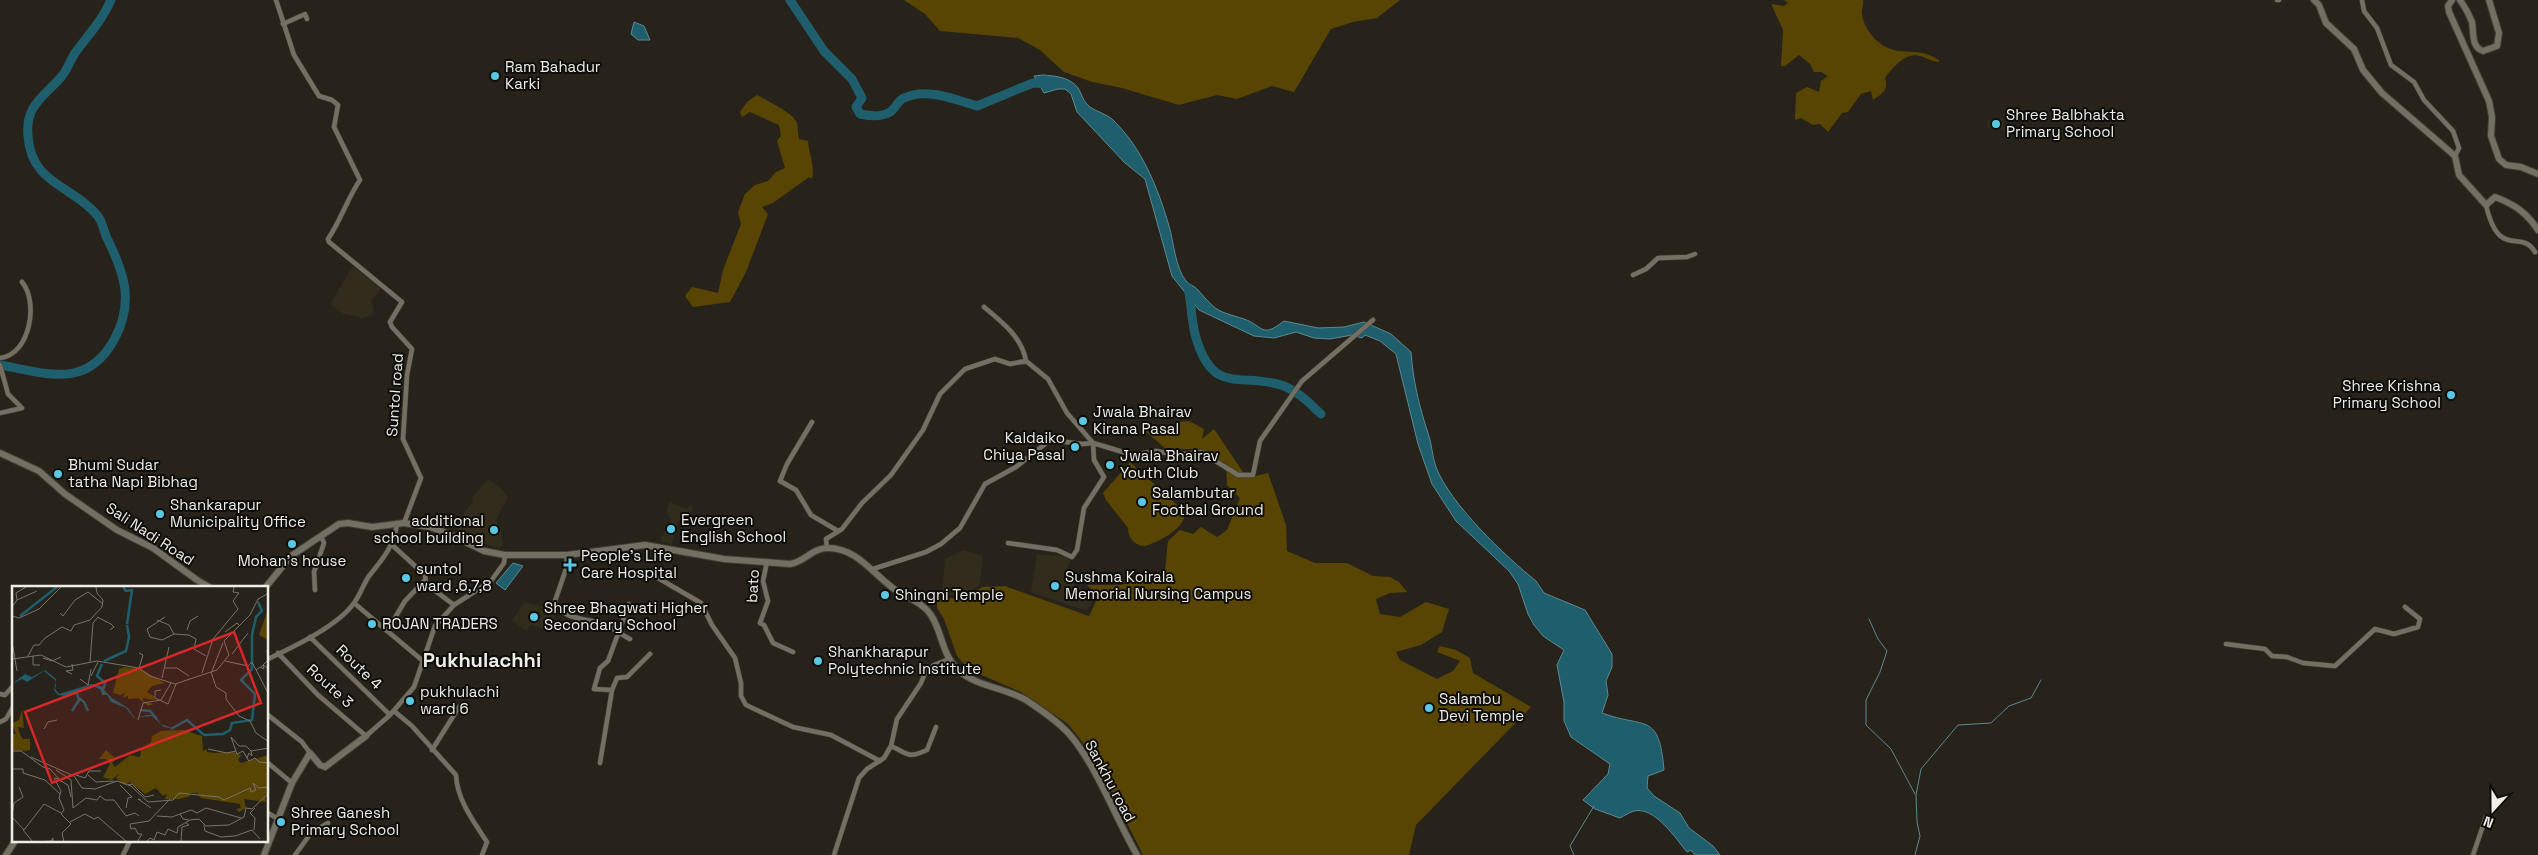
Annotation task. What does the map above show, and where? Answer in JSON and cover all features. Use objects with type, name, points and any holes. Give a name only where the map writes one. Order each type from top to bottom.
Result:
[{"type":"main road","points":[[2314,0],[2319,4],[2326,23],[2354,49],[2363,70],[2382,93],[2455,156],[2459,175],[2486,205],[2495,196],[2513,203],[2532,221],[2538,230]]},
{"type":"main road","points":[[2452,0],[2448,6],[2449,12],[2491,109],[2491,136],[2496,155],[2501,162],[2538,174]]},
{"type":"main road","points":[[2460,0],[2470,18],[2477,48],[2483,51],[2497,46],[2500,38],[2489,0]]},
{"type":"main road","name":"Sali Nadi Road","points":[[0,454],[39,471],[65,494],[117,530],[153,548],[208,586]]},
{"type":"main road","points":[[267,586],[291,556],[339,524],[372,527],[400,523],[430,527],[450,534],[484,551],[505,555],[567,555],[645,546],[724,559],[794,563],[819,549],[827,548]]},
{"type":"main road","name":"Sankhu road","points":[[827,548],[853,555],[873,569],[897,591],[916,601],[926,609],[935,623],[949,660],[966,677],[1010,692],[1026,700],[1070,735],[1087,760],[1137,855]]},
{"type":"main road","points":[[264,855],[292,783],[310,753],[320,765],[325,767],[366,736]]},
{"type":"main road","points":[[6,855],[15,842]]},
{"type":"street","name":"Suntol road","points":[[276,0],[297,62],[319,96],[332,100],[338,105],[334,127],[360,180],[344,207],[338,224],[328,239],[329,242],[402,302],[390,322],[392,328],[412,349],[406,381],[403,439],[421,474],[420,482],[400,523]]},
{"type":"street","points":[[2362,0],[2364,11],[2377,28],[2391,65],[2414,82],[2424,100],[2453,132],[2458,148],[2455,156]]},
{"type":"street","points":[[283,24],[305,14],[307,18]]},
{"type":"street","points":[[2486,205],[2490,221],[2500,238],[2506,241],[2525,243],[2536,252]]},
{"type":"street","points":[[1633,275],[1646,269],[1658,258],[1687,257],[1695,254]]},
{"type":"street","points":[[0,358],[12,356],[18,349],[30,325],[29,294],[22,282]]},
{"type":"street","points":[[984,307],[1013,333],[1021,344],[1026,361],[1048,379],[1067,413],[1093,443],[1094,460],[1104,477],[1084,508],[1076,550],[1072,557],[1057,550],[1008,543]]},
{"type":"street","points":[[873,569],[926,552],[941,544],[960,528],[985,484],[1016,467],[1046,442],[1055,440],[1082,444],[1093,443],[1133,455],[1156,452],[1176,455],[1202,452],[1240,476],[1250,476],[1255,471],[1260,440],[1298,387],[1324,361],[1373,320]]},
{"type":"street","points":[[827,548],[826,539],[847,524],[862,503],[892,475],[923,430],[940,394],[966,369],[995,359],[1010,364],[1026,361]]},
{"type":"street","points":[[0,365],[8,394],[22,408],[0,413]]},
{"type":"street","points":[[812,422],[780,482],[796,490],[811,515],[838,531]]},
{"type":"street","points":[[269,658],[310,637],[342,615],[354,603],[362,586],[392,544],[400,523]]},
{"type":"street","points":[[315,590],[314,572],[324,543],[321,536]]},
{"type":"street","points":[[392,544],[425,575],[426,584],[454,605]]},
{"type":"street","points":[[366,736],[392,713],[414,687],[435,626],[454,605],[491,581],[504,563],[505,555]]},
{"type":"street","points":[[567,555],[563,577],[556,596],[556,604],[572,616],[586,622],[603,624],[630,639]]},
{"type":"street","name":"bato","points":[[767,562],[764,581],[768,601],[760,623],[764,625],[773,643],[794,652]]},
{"type":"street","points":[[658,578],[701,603],[712,625],[735,658],[741,683],[741,696],[746,705],[793,727],[831,735],[880,761]]},
{"type":"street","points":[[387,631],[405,601],[425,580]]},
{"type":"street","points":[[354,603],[423,661]]},
{"type":"street","points":[[612,690],[594,689],[600,668],[608,661],[629,604]]},
{"type":"street","points":[[2226,644],[2265,649],[2272,656],[2287,657],[2303,663],[2335,666],[2375,629],[2394,634],[2418,627],[2420,619],[2405,607]]},
{"type":"street","name":"Route 4","points":[[310,637],[392,713],[412,726],[456,775],[456,786],[461,799],[487,842],[482,855]]},
{"type":"street","name":"Route 3","points":[[278,653],[318,695],[366,736]]},
{"type":"street","points":[[600,762],[612,690],[617,678],[627,677],[650,654]]},
{"type":"street","points":[[834,855],[859,778],[867,769],[884,758],[891,746],[897,719],[921,683],[925,672],[934,665],[949,660]]},
{"type":"street","points":[[0,694],[5,695],[12,687]]},
{"type":"street","points":[[432,750],[458,707]]},
{"type":"street","points":[[0,722],[6,719],[12,708]]},
{"type":"street","points":[[269,716],[302,742],[310,753]]},
{"type":"street","points":[[891,746],[908,756],[914,756],[927,750],[936,727]]},
{"type":"street","points":[[269,764],[292,783]]},
{"type":"street","points":[[269,814],[278,819]]},
{"type":"street","points":[[2473,855],[2486,817]]},
{"type":"street","points":[[295,855],[312,833],[328,823]]},
{"type":"street","points":[[123,855],[130,842]]},
{"type":"shaded area","points":[[904,0],[1400,0],[1377,18],[1353,22],[1331,29],[1294,92],[1272,86],[1237,99],[1217,95],[1179,105],[1122,88],[1092,82],[1064,72],[1040,50],[1018,38],[940,31],[925,14]]},
{"type":"shaded area","points":[[1784,0],[1863,0],[1862,13],[1864,21],[1875,39],[1892,50],[1919,52],[1939,60],[1939,62],[1915,55],[1905,58],[1885,78],[1886,86],[1882,94],[1873,100],[1871,91],[1861,94],[1848,112],[1842,113],[1828,132],[1820,124],[1813,125],[1801,118],[1795,120],[1796,93],[1807,87],[1819,92],[1821,81],[1828,76],[1821,72],[1814,72],[1810,64],[1799,55],[1785,66],[1781,66],[1783,30],[1772,4],[1784,6],[1788,3]]},
{"type":"shaded area","points":[[757,95],[786,111],[795,119],[799,139],[808,141],[813,174],[812,179],[809,177],[773,203],[762,207],[768,214],[746,272],[730,302],[693,307],[685,296],[692,287],[718,293],[723,270],[741,224],[738,212],[745,194],[755,185],[768,181],[776,172],[785,168],[777,141],[781,136],[779,125],[750,112],[742,117],[740,112],[747,102]]},
{"type":"shaded area","name":"Shree Balbhakta Primary School","points":[[2003,118],[2005,131],[1988,127],[1987,121]]},
{"type":"shaded area","points":[[353,266],[381,288],[371,301],[374,309],[372,315],[361,319],[344,314],[330,304]]},
{"type":"shaded area","points":[[1189,421],[1204,429],[1202,439],[1214,429],[1247,478],[1268,473],[1286,525],[1287,551],[1315,563],[1347,563],[1373,576],[1390,577],[1399,582],[1407,592],[1390,593],[1376,599],[1380,614],[1400,617],[1426,602],[1449,609],[1442,632],[1421,645],[1396,652],[1400,660],[1437,679],[1453,671],[1460,661],[1437,652],[1440,646],[1456,650],[1470,658],[1473,673],[1531,707],[1416,825],[1409,855],[1143,855],[1094,757],[1068,724],[1021,692],[977,673],[957,656],[944,619],[937,608],[937,596],[965,600],[982,587],[1005,586],[1089,616],[1099,595],[1087,585],[1121,585],[1165,571],[1168,541],[1180,530],[1193,534],[1201,527],[1217,537],[1227,530],[1240,498],[1227,485],[1226,464],[1201,449],[1166,449],[1144,430],[1141,423],[1155,431],[1170,433],[1178,422]]},
{"type":"shaded area","name":"Salambutar Footbal Ground","points":[[1130,462],[1186,513],[1184,519],[1175,530],[1164,538],[1145,546],[1138,545],[1133,541],[1129,535],[1128,528],[1106,500],[1103,493]]},
{"type":"shaded area","points":[[488,479],[500,487],[508,497],[496,520],[501,532],[503,546],[499,549],[458,533],[456,523],[473,501],[472,497]]},
{"type":"shaded area","name":"Evergreen English School","points":[[670,502],[687,509],[689,505],[693,509],[690,521],[683,519],[678,521],[672,545],[660,541],[671,520],[666,512]]},
{"type":"shaded area","points":[[964,550],[983,556],[980,584],[966,595],[942,595],[945,559]]},
{"type":"shaded area","name":"Sushma Koirala Memorial Nursing Campus","points":[[1037,554],[1072,557],[1063,579],[1096,595],[1087,611],[1031,592]]},
{"type":"shaded area","name":"Shree Bhagwati Higher Secondary School","points":[[525,602],[556,610],[550,631],[531,625],[526,631],[512,620]]},
{"type":"water","points":[[634,22],[644,26],[650,40],[638,40],[631,34]]},
{"type":"water","points":[[1043,75],[1062,78],[1075,84],[1088,105],[1111,118],[1132,143],[1148,169],[1160,197],[1182,275],[1214,307],[1267,330],[1284,321],[1318,328],[1344,327],[1364,322],[1391,334],[1411,352],[1419,403],[1436,467],[1443,481],[1466,513],[1494,544],[1536,581],[1544,593],[1585,610],[1612,654],[1612,667],[1606,681],[1608,695],[1602,713],[1647,725],[1654,730],[1662,751],[1664,770],[1648,776],[1647,788],[1654,796],[1680,813],[1689,828],[1713,846],[1720,855],[1695,855],[1691,850],[1687,852],[1671,832],[1650,813],[1634,811],[1620,818],[1595,809],[1583,800],[1608,774],[1610,764],[1571,737],[1564,721],[1564,702],[1557,665],[1564,650],[1543,636],[1534,625],[1528,614],[1518,584],[1509,571],[1456,521],[1432,484],[1418,444],[1396,354],[1380,341],[1365,335],[1362,338],[1352,335],[1330,339],[1314,338],[1296,332],[1274,338],[1254,336],[1199,310],[1172,276],[1145,179],[1125,163],[1077,112],[1071,94],[1065,89],[1044,93],[1034,76]]},
{"type":"water","points":[[513,563],[523,566],[505,590],[496,583]]},
{"type":"waterway","points":[[0,365],[49,374],[78,372],[91,366],[103,356],[114,340],[124,313],[125,287],[122,275],[100,219],[87,205],[45,174],[31,152],[28,136],[30,116],[37,102],[64,74],[75,53],[99,21],[111,0]]},
{"type":"waterway","points":[[790,0],[824,51],[852,79],[862,98],[856,107],[860,114],[875,116],[887,114],[902,99],[913,95],[932,94],[977,106],[1033,83],[1050,84]]},
{"type":"waterway","points":[[1188,288],[1195,335],[1204,358],[1212,370],[1232,379],[1269,382],[1289,388],[1321,414]]},
{"type":"waterway","points":[[1869,619],[1878,639],[1887,651],[1880,672],[1866,700],[1866,725],[1891,749],[1915,794]]},
{"type":"waterway","points":[[1915,855],[1920,836],[1917,822],[1916,795],[1921,769],[1958,725],[1991,723],[2009,706],[2031,698],[2041,680]]},
{"type":"waterway","points":[[1574,855],[1570,846],[1594,806]]},
{"type":"place","name":"Ram Bahadur Karki","points":[[495,76]]},
{"type":"place","name":"Shree Balbhakta Primary School","points":[[1996,124]]},
{"type":"place","name":"Shree Krishna Primary School","points":[[2451,395]]},
{"type":"place","name":"Jwala Bhairav Kirana Pasal","points":[[1083,421]]},
{"type":"place","name":"Kaldaiko Chiya Pasal","points":[[1075,447]]},
{"type":"place","name":"Jwala Bhairav Youth Club","points":[[1110,465]]},
{"type":"place","name":"Bhumi Sudar tatha Napi Bibhag","points":[[58,474]]},
{"type":"place","name":"Salambutar Footbal Ground","points":[[1142,502]]},
{"type":"place","name":"Shankarapur Municipality Office","points":[[160,514]]},
{"type":"place","name":"Evergreen English School","points":[[671,529]]},
{"type":"place","name":"additional school building","points":[[494,530]]},
{"type":"place","name":"Mohan's house","points":[[292,544]]},
{"type":"place","name":"People's Life Care Hospital","points":[[570,565]]},
{"type":"place","name":"suntol ward ,6,7,8","points":[[406,578]]},
{"type":"place","name":"Sushma Koirala Memorial Nursing Campus","points":[[1055,586]]},
{"type":"place","name":"Shingni Temple","points":[[885,595]]},
{"type":"place","name":"Shree Bhagwati Higher Secondary School","points":[[534,617]]},
{"type":"place","name":"ROJAN TRADERS","points":[[372,624]]},
{"type":"place","name":"Shankharapur Polytechnic Institute","points":[[818,661]]},
{"type":"place","name":"pukhulachi ward 6","points":[[410,701]]},
{"type":"place","name":"Salambu Devi Temple","points":[[1429,708]]},
{"type":"place","name":"Shree Ganesh Primary School","points":[[281,822]]},
{"type":"district","name":"Pukhulachhi","points":[[482,660]]}]
